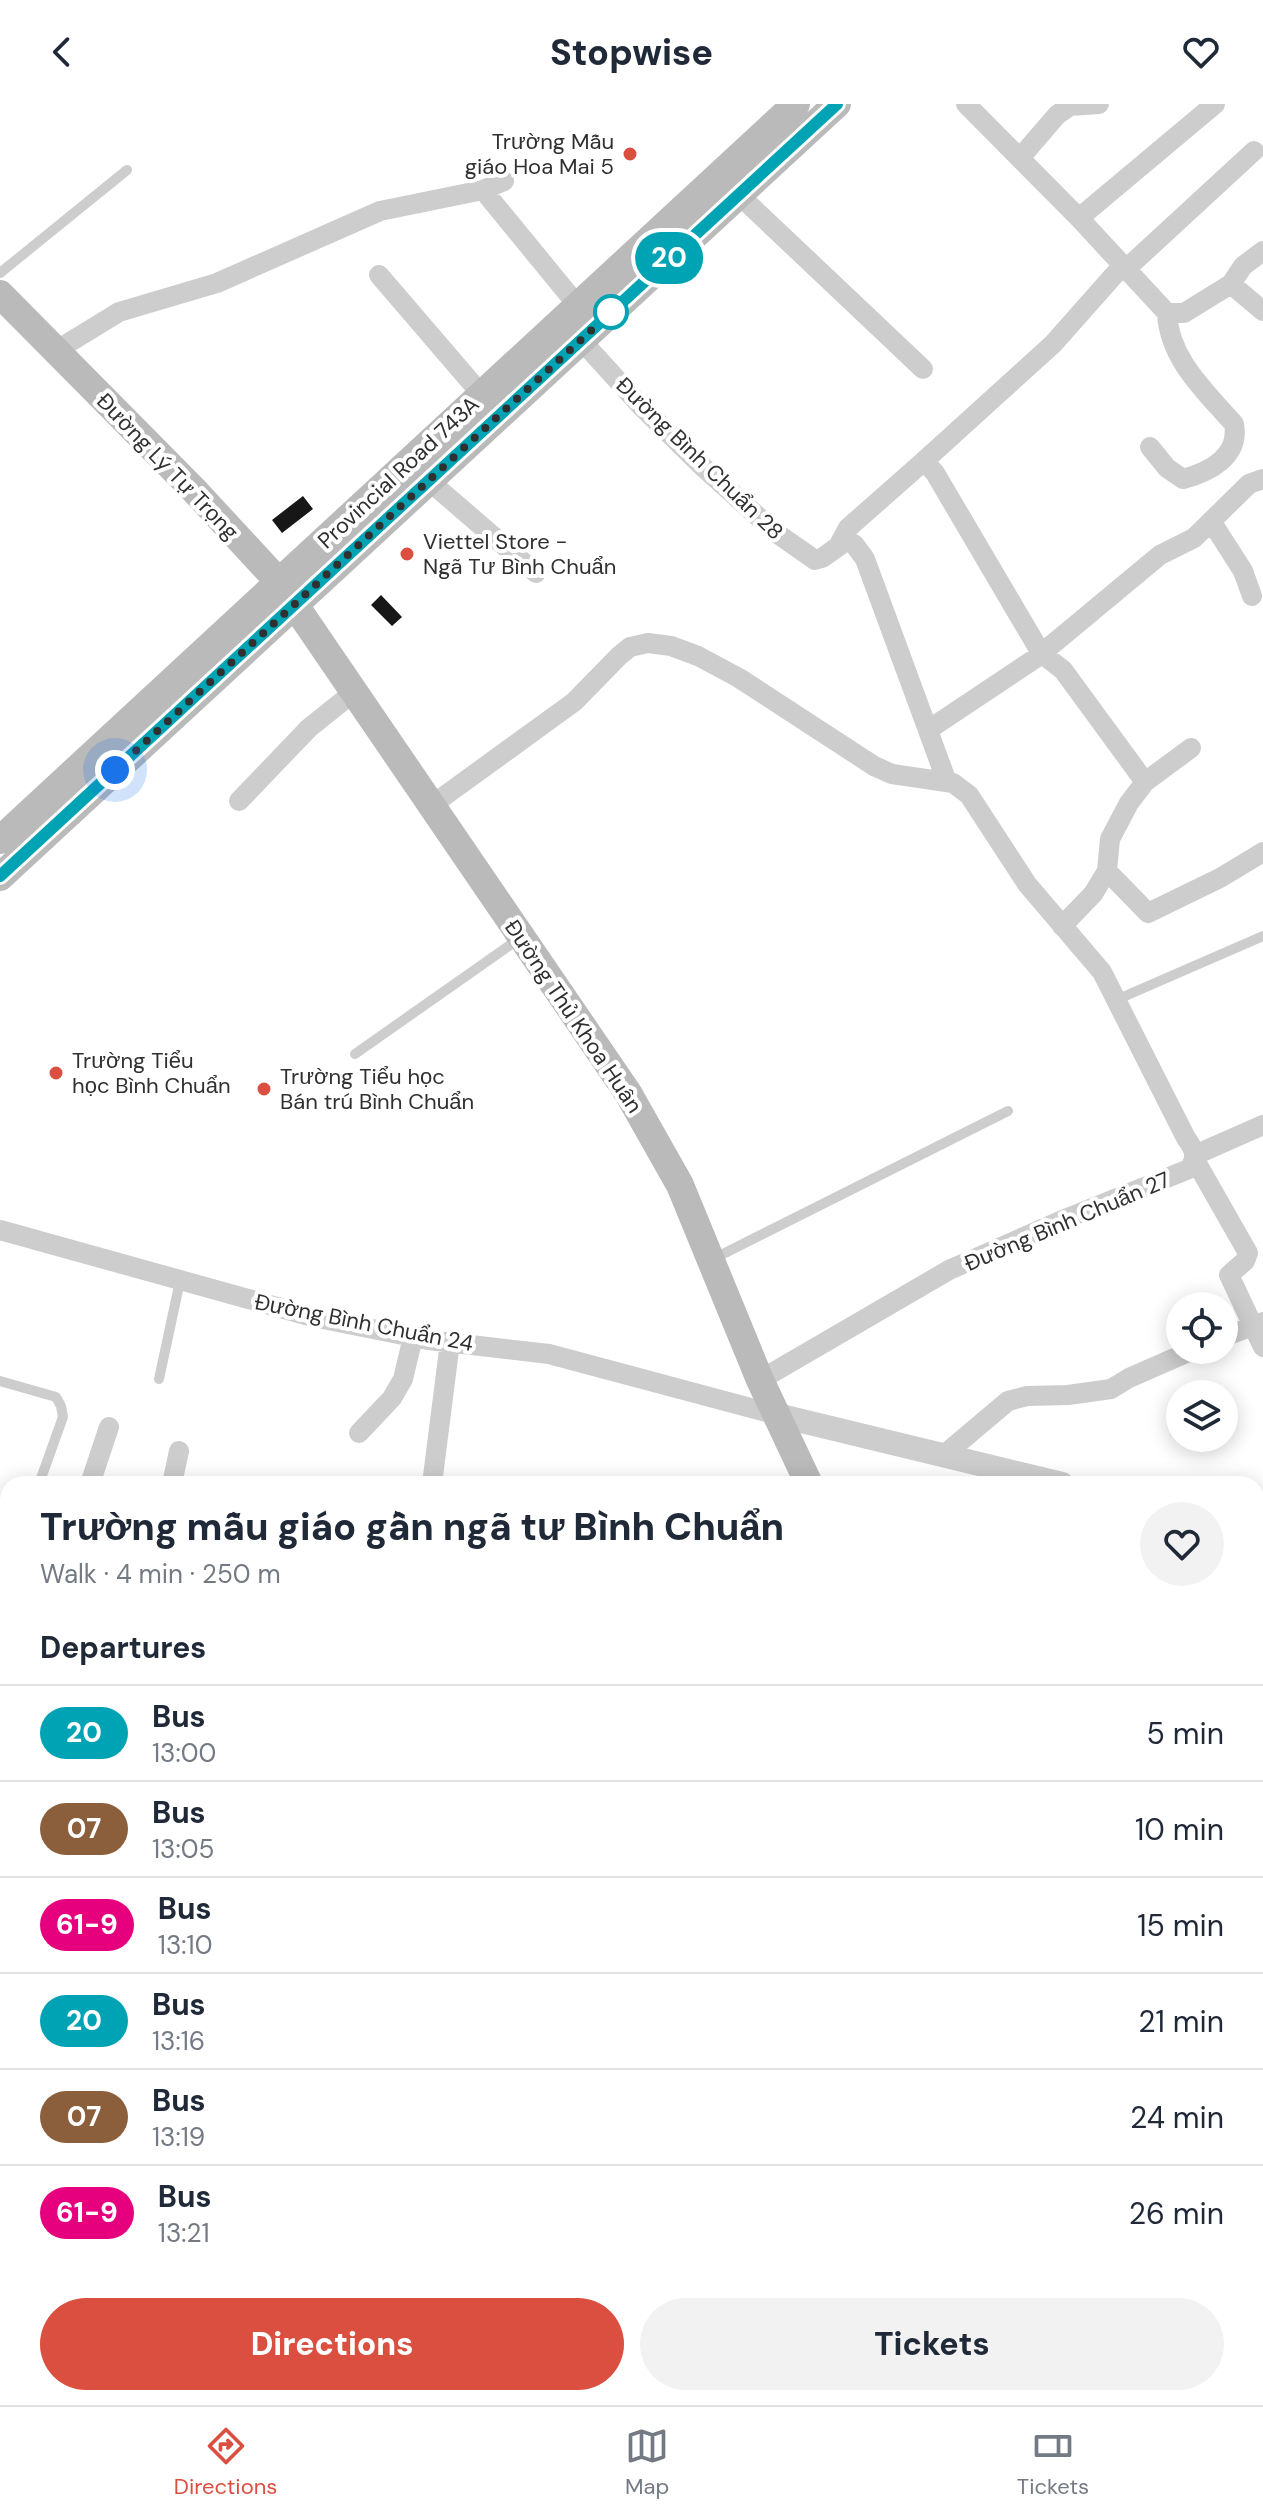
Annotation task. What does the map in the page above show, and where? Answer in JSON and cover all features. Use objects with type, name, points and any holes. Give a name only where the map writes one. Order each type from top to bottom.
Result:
[{"type":"main road","name":"Provincial Road 743A","points":[[0,877],[482,395],[578,306],[785,116],[837,104]]},
{"type":"main road","name":"Provincial Road 743A","points":[[0,840],[286,593],[428,480],[581,340],[738,194],[785,116]]},
{"type":"main road","name":"Đường Lý Tự Trọng","points":[[0,294],[193,489],[286,593]]},
{"type":"main road","name":"Đường Thủ Khoa Huân","points":[[286,593],[628,1093],[680,1185],[760,1380],[805,1476]]},
{"type":"street","points":[[966,104],[1079,218],[1167,313],[1168,335],[1187,370],[1234,424],[1236,435],[1230,453],[1205,474],[1183,479],[1167,468],[1150,447]]},
{"type":"street","points":[[1020,158],[1057,115],[1070,106],[1099,104]]},
{"type":"street","points":[[1079,218],[1215,104]]},
{"type":"street","points":[[840,543],[848,528],[1053,344],[1124,267],[1254,151]]},
{"type":"street","points":[[57,350],[119,312],[217,283],[380,211],[483,190],[504,181]]},
{"type":"street","points":[[483,190],[578,306]]},
{"type":"street","points":[[738,194],[923,369]]},
{"type":"street","points":[[1167,313],[1184,313],[1231,284],[1243,266],[1263,251]]},
{"type":"street","points":[[379,275],[482,395]]},
{"type":"street","points":[[1231,284],[1263,311]]},
{"type":"street","name":"Đường Bình Chuẩn 28","points":[[581,340],[663,428],[775,532],[815,560],[840,543]]},
{"type":"street","points":[[924,461],[935,473],[1041,653],[1063,670],[1145,782]]},
{"type":"street","points":[[928,730],[1041,653],[1160,555],[1194,538],[1249,484],[1263,479]]},
{"type":"street","points":[[428,480],[536,573]]},
{"type":"street","points":[[1211,521],[1243,571],[1252,596]]},
{"type":"street","points":[[432,805],[574,702],[630,647],[648,643],[671,646],[739,678],[883,770],[947,782],[865,559],[850,542],[840,543]]},
{"type":"street","points":[[239,801],[309,728],[354,692]]},
{"type":"street","points":[[1062,926],[1093,894],[1107,871],[1110,839],[1129,803],[1145,782],[1191,748]]},
{"type":"street","name":"Đường Bình Chuẩn 27","points":[[760,1380],[949,1270],[1065,1219],[1176,1176],[1189,1169],[1195,1158],[1194,1150],[1102,972],[1027,884],[969,795],[947,782]]},
{"type":"street","points":[[1107,871],[1148,913],[1220,878],[1263,852]]},
{"type":"street","points":[[1263,1125],[1195,1158],[1248,1253],[1245,1261],[1229,1275],[1258,1324],[1263,1347]]},
{"type":"street","name":"Đường Bình Chuẩn 24","points":[[0,1230],[313,1317],[413,1337],[549,1354],[777,1415]]},
{"type":"street","points":[[1238,1332],[1258,1324]]},
{"type":"street","points":[[359,1433],[392,1398],[403,1379],[413,1337]]},
{"type":"street","points":[[433,1476],[450,1342]]},
{"type":"street","points":[[944,1455],[1008,1401],[1027,1396],[1068,1395],[1111,1389],[1166,1362]]},
{"type":"street","points":[[777,1415],[1029,1476]]},
{"type":"street","points":[[93,1476],[109,1427]]},
{"type":"street","points":[[174,1476],[179,1451]]},
{"type":"lane","points":[[0,273],[127,170]]},
{"type":"lane","points":[[1116,1000],[1263,936]]},
{"type":"lane","points":[[355,1054],[522,937]]},
{"type":"lane","points":[[711,1260],[1008,1111]]},
{"type":"lane","points":[[159,1379],[180,1281]]},
{"type":"lane","points":[[0,1381],[56,1397],[61,1406],[63,1417],[42,1476]]},
{"type":"building","points":[[303,496],[313,509],[282,533],[272,520]]},
{"type":"building","points":[[381,595],[402,617],[392,626],[371,605]]},
{"type":"bus line","name":"20","points":[[0,876],[837,104]]},
{"type":"place","name":"Trường Mẫu giáo Hoa Mai 5","points":[[630,154]]},
{"type":"place","name":"Viettel Store - Ngã Tư Bình Chuẩn","points":[[407,554]]},
{"type":"place","name":"Trường Tiểu học Bình Chuẩn","points":[[56,1073]]},
{"type":"place","name":"Trường Tiểu học Bán trú Bình Chuẩn","points":[[264,1089]]},
{"type":"route","points":[[115,770],[611,312]]}]
